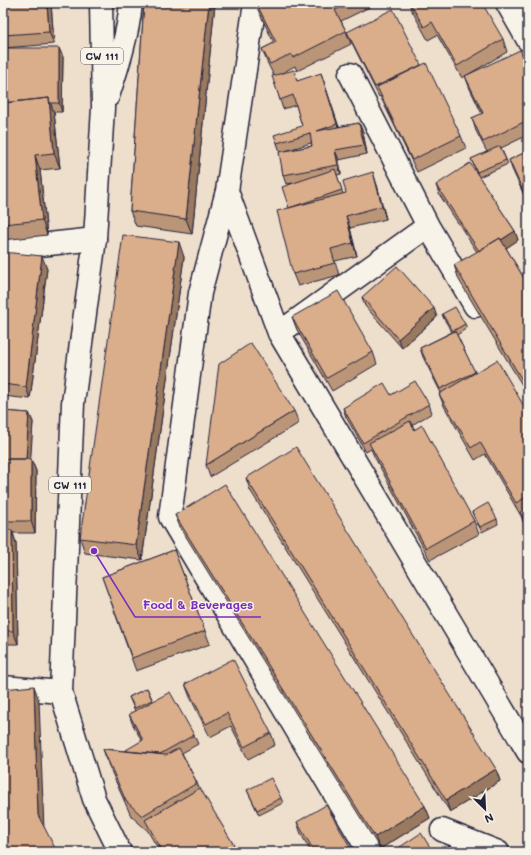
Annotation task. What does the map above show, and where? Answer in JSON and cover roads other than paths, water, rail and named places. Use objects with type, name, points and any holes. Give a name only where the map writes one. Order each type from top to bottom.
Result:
[{"type":"street","name":"CW 111","points":[[101,3],[103,108],[95,239],[73,404],[61,692],[94,798],[120,852]]},
{"type":"street","points":[[103,108],[119,63],[131,3]]},
{"type":"street","points":[[255,3],[226,191],[200,293],[170,517],[369,852]]},
{"type":"street","points":[[508,3],[528,40]]},
{"type":"street","points":[[350,74],[428,226],[483,320]]},
{"type":"street","points":[[226,191],[279,333],[528,752]]},
{"type":"street","points":[[279,333],[428,226]]},
{"type":"street","points":[[3,249],[95,239]]},
{"type":"street","points":[[3,687],[61,692]]},
{"type":"street","points":[[442,830],[498,852]]},
{"type":"place","name":"Food & Beverages","points":[[94,551]]}]
